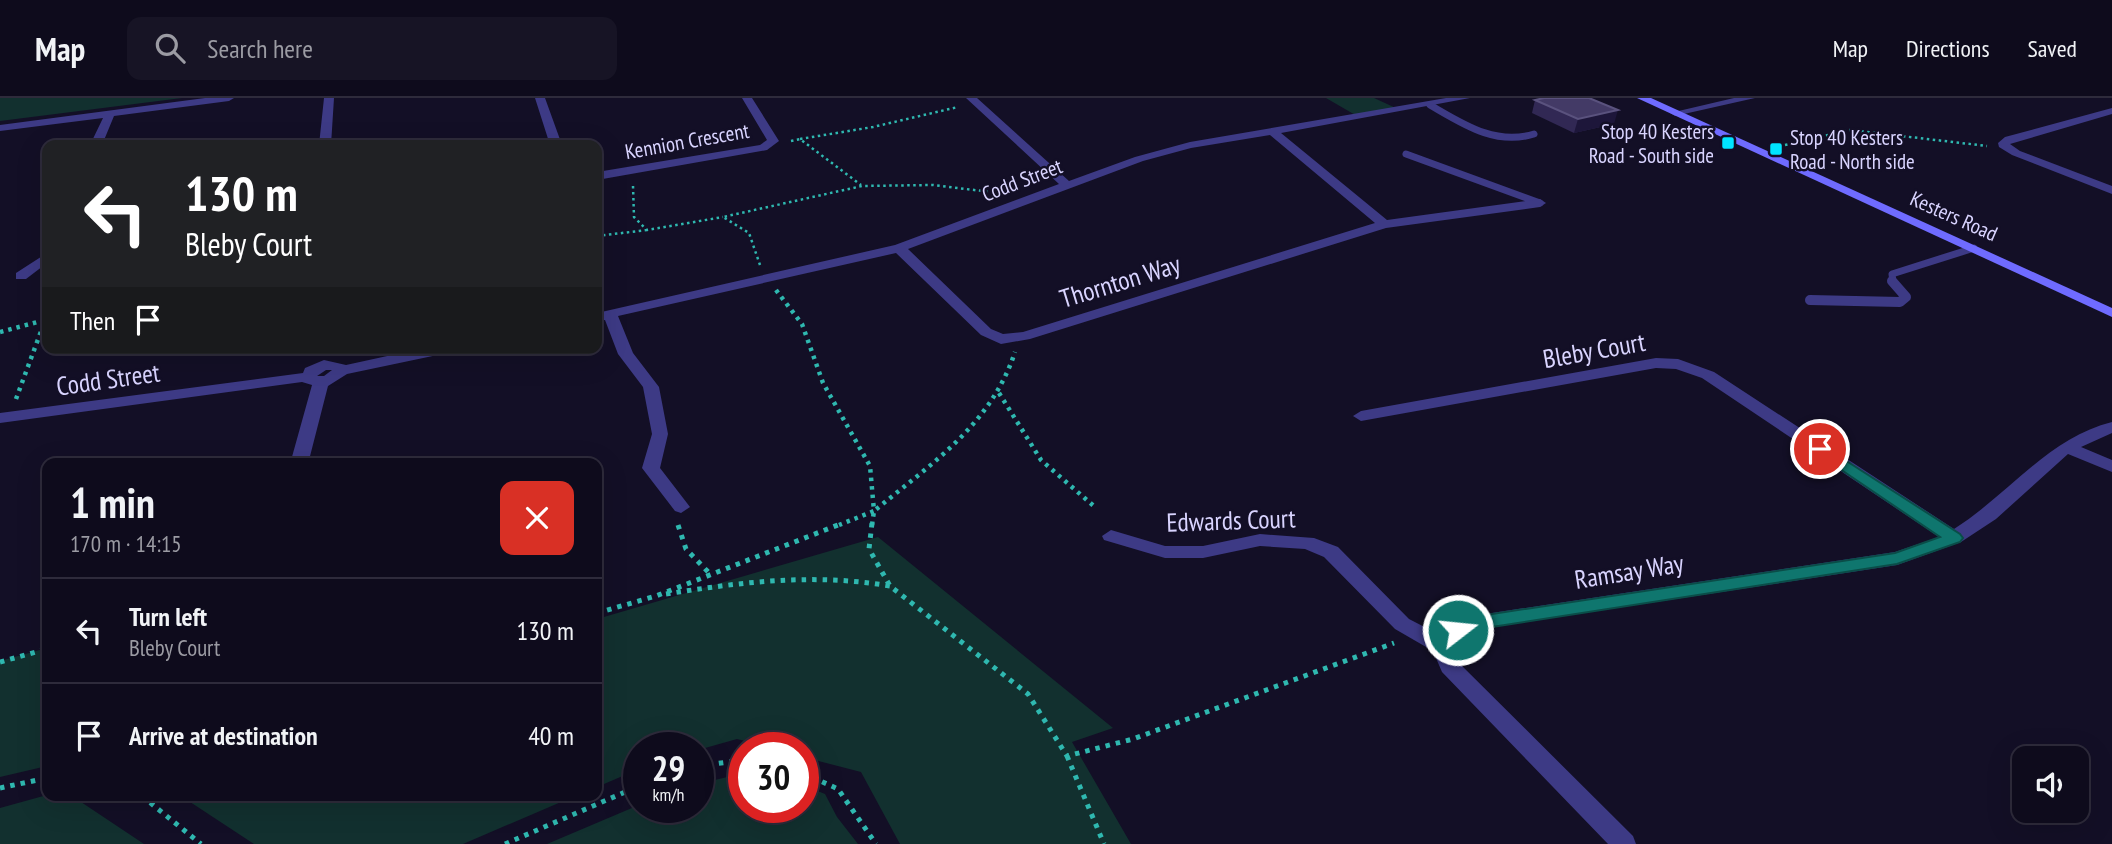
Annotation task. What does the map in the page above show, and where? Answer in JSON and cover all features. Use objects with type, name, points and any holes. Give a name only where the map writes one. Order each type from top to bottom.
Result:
[{"type":"main road","name":"Kesters Road","points":[[1642,98],[1974,248],[2112,306]]},
{"type":"main road","name":"Kesters Road","points":[[2020,268],[2112,313]]},
{"type":"street","points":[[0,128],[229,98]]},
{"type":"street","points":[[325,140],[328,98]]},
{"type":"street","points":[[540,98],[554,140]]},
{"type":"street","name":"Kennion Crescent","points":[[602,175],[763,148],[774,141],[747,98]]},
{"type":"street","name":"Codd Street","points":[[604,315],[899,248],[1067,185],[1177,149],[1465,98]]},
{"type":"street","points":[[1675,113],[1749,98]]},
{"type":"street","points":[[972,100],[1067,185]]},
{"type":"street","points":[[2112,111],[2009,139],[2004,143],[2005,148],[2112,190]]},
{"type":"street","points":[[98,140],[110,114]]},
{"type":"street","points":[[1272,131],[1384,224]]},
{"type":"street","name":"Thornton Way","points":[[899,248],[986,332],[1000,339],[1025,336],[1384,224],[1540,203]]},
{"type":"street","points":[[21,276],[42,261]]},
{"type":"street","points":[[604,315],[626,354],[651,387],[660,434],[651,468],[677,510]]},
{"type":"street","name":"Codd Street","points":[[0,418],[314,380],[311,371],[324,365],[339,366],[342,370],[418,354]]},
{"type":"street","name":"Bleby Court","points":[[1361,416],[1656,363],[1678,364],[1708,375],[1954,538]]},
{"type":"street","points":[[300,458],[314,380]]},
{"type":"street","name":"Ramsay Way","points":[[1442,646],[1458,630],[1492,621],[1897,558],[1954,538],[1990,515],[2066,447],[2112,427]]},
{"type":"street","points":[[2066,447],[2112,467]]},
{"type":"street","name":"Edwards Court","points":[[1111,536],[1165,552],[1203,552],[1259,540],[1307,543],[1331,552],[1402,624],[1442,646]]},
{"type":"street","points":[[1442,646],[1449,666],[1468,688],[1624,844]]},
{"type":"lane","points":[[1430,105],[1478,131],[1504,139],[1520,141],[1534,134]]},
{"type":"lane","points":[[1406,154],[1540,203]]},
{"type":"lane","points":[[1810,300],[1900,302],[1906,297],[1892,281],[1892,274],[1974,248]]},
{"type":"path","points":[[791,141],[873,127],[972,100]]},
{"type":"path","points":[[1761,152],[1850,130],[2005,148]]},
{"type":"path","points":[[800,139],[862,186]]},
{"type":"path","points":[[628,181],[634,186],[636,197],[634,217],[648,230]]},
{"type":"path","points":[[602,235],[723,217],[805,201],[862,186],[933,185],[1006,195]]},
{"type":"path","points":[[723,217],[749,233],[763,272]]},
{"type":"path","points":[[773,287],[802,324],[823,383],[870,466],[874,512],[869,549],[890,586],[1028,694],[1067,756],[1104,844]]},
{"type":"path","points":[[0,332],[42,318]]},
{"type":"path","points":[[16,399],[42,328]]},
{"type":"path","points":[[602,612],[656,596],[874,512],[941,457],[981,416],[1010,376],[1015,351]]},
{"type":"path","points":[[999,393],[1041,460],[1096,508]]},
{"type":"path","points":[[677,510],[686,549],[711,575]]},
{"type":"path","points":[[656,596],[771,577],[852,578],[890,586]]},
{"type":"path","points":[[1067,756],[1133,739],[1394,643]]},
{"type":"path","points":[[0,662],[42,650]]},
{"type":"path","points":[[0,788],[42,779]]},
{"type":"path","points":[[819,780],[838,789],[876,844]]},
{"type":"path","points":[[505,844],[623,793]]},
{"type":"path","points":[[148,801],[201,844]]},
{"type":"green space","points":[[0,98],[182,98],[0,121]]},
{"type":"green space","points":[[1326,98],[1374,98],[1398,109],[1357,116]]},
{"type":"green space","points":[[878,537],[1113,728],[1072,742],[1131,844],[900,844],[861,772],[819,761],[819,732],[728,732],[728,742],[714,745],[714,732],[623,732],[623,776],[602,785],[602,618]]},
{"type":"green space","points":[[42,649],[42,767],[0,777],[0,661]]},
{"type":"green space","points":[[728,777],[728,823],[819,823],[819,792],[825,794],[837,817],[858,844],[547,844],[623,812],[623,823],[714,823],[714,780]]},
{"type":"green space","points":[[42,796],[42,801],[80,801],[144,844],[0,844],[0,808]]},
{"type":"green space","points":[[189,801],[563,801],[463,844],[254,844]]},
{"type":"building","points":[[1589,98],[1618,110],[1578,119],[1535,100]]},
{"type":"place","name":"Stop 40 Kesters Road - South side","points":[[1728,143]]},
{"type":"place","name":"Stop 40 Kesters Road - North side","points":[[1776,149]]},
{"type":"route","points":[[1458,630],[1492,621],[1897,558],[1954,538],[1820,449]]}]
